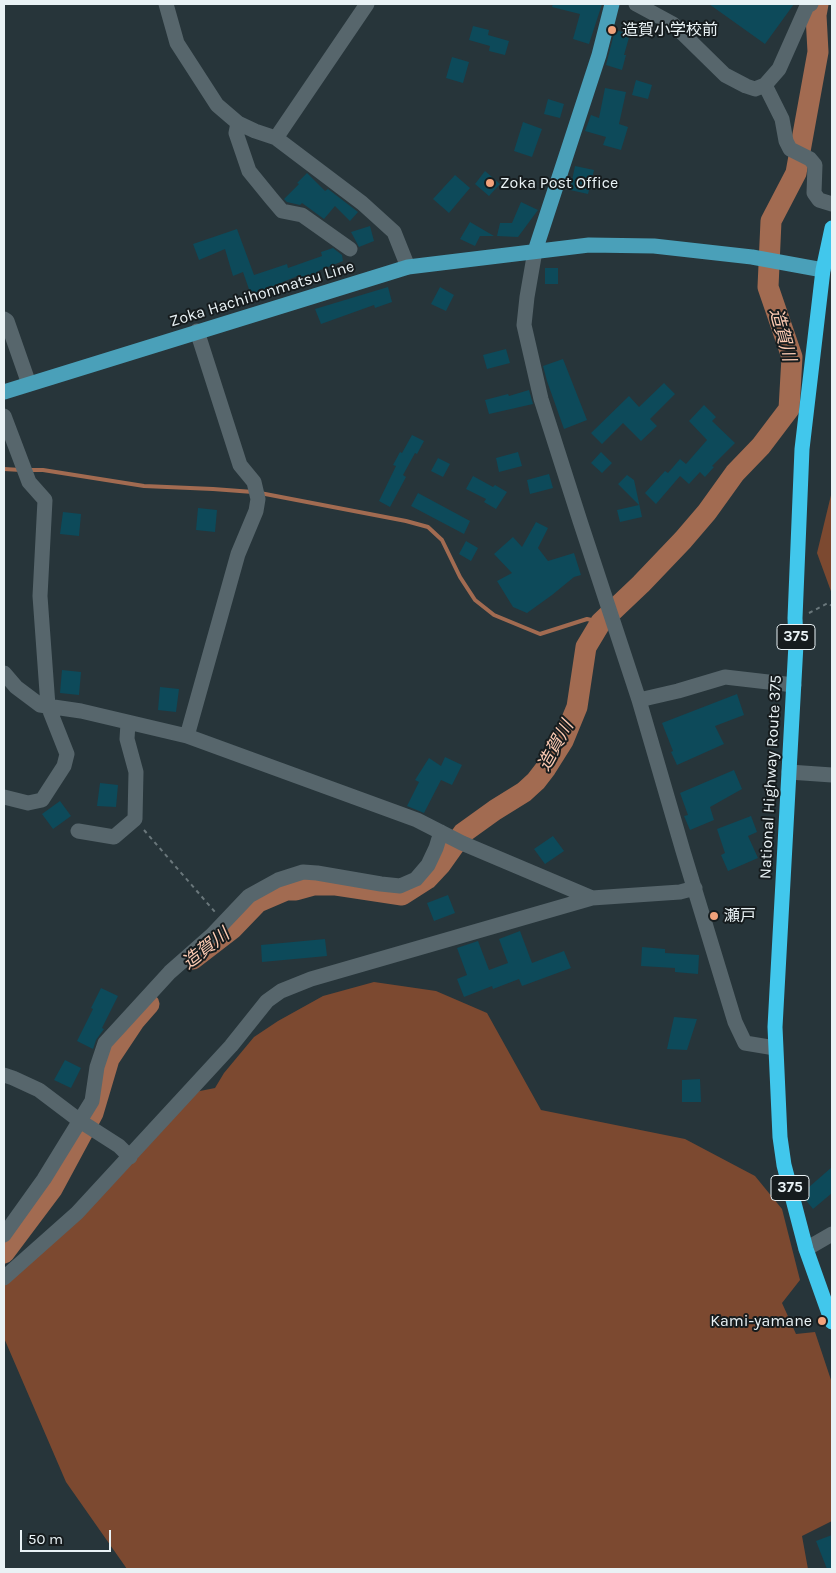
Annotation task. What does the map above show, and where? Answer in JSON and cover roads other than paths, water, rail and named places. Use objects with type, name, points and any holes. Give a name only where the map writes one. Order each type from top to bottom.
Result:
[{"type":"highway","name":"National Highway Route 375","points":[[832,228],[823,270],[802,449],[795,618],[796,644],[775,1027],[780,1137],[784,1165],[806,1249],[832,1322]]},
{"type":"main road","points":[[535,251],[598,55],[612,4]]},
{"type":"main road","name":"Zoka Hachihonmatsu Line","points":[[4,392],[408,267],[589,245],[654,246],[752,257],[823,270]]},
{"type":"street","points":[[166,4],[177,43],[217,105],[238,123],[276,138],[362,203],[394,232],[408,267]]},
{"type":"street","points":[[276,138],[367,4]]},
{"type":"street","points":[[636,4],[673,24],[726,76],[755,89],[765,85],[779,69],[809,5]]},
{"type":"street","points":[[765,85],[782,119],[786,141],[790,149],[810,160],[815,165],[814,193],[819,200],[832,204]]},
{"type":"street","points":[[238,123],[236,134],[249,171],[282,211],[302,215],[350,249]]},
{"type":"street","points":[[535,251],[524,325],[541,399],[639,700],[735,1022],[745,1043],[776,1048]]},
{"type":"street","points":[[4,319],[7,321],[29,384]]},
{"type":"street","points":[[187,736],[238,554],[256,511],[258,499],[254,482],[240,465],[197,331]]},
{"type":"street","points":[[4,416],[29,482],[45,500],[40,596],[48,706],[67,754],[64,766],[42,800],[28,803],[4,797]]},
{"type":"street","points":[[4,673],[16,687],[40,705],[81,711],[187,736],[417,820],[541,878],[592,898]]},
{"type":"street","points":[[639,700],[725,677],[794,685]]},
{"type":"street","points":[[78,831],[114,838],[134,819],[136,772],[127,738],[128,723]]},
{"type":"street","points":[[789,772],[832,775]]},
{"type":"street","points":[[4,1235],[86,1125],[97,1067],[105,1043],[170,972],[249,896],[278,880],[303,872],[400,886],[416,879],[428,865],[436,848],[451,837]]},
{"type":"street","points":[[4,1278],[77,1214],[231,1046],[267,1002],[281,991],[311,979],[592,898],[680,892],[694,888]]},
{"type":"street","points":[[4,1075],[38,1090],[119,1146],[130,1157]]},
{"type":"street","points":[[806,1249],[832,1234]]},
{"type":"waterway","name":"造賀川","points":[[193,959],[232,929],[258,902],[286,890],[296,890],[314,885],[336,885],[402,895],[427,879],[441,864],[463,833],[524,792],[536,781],[563,741],[577,707],[586,647],[601,622],[683,540],[707,512],[735,473],[761,446],[789,409],[792,357],[768,287],[771,221],[796,173],[818,52],[816,15],[818,4]]},
{"type":"waterway","points":[[4,469],[21,470]]},
{"type":"waterway","points":[[28,470],[43,470],[144,486],[253,492]]},
{"type":"waterway","points":[[260,493],[406,521],[428,527],[442,540],[460,577],[475,600],[494,615],[540,634],[587,619],[601,622]]},
{"type":"waterway","name":"造賀川","points":[[4,1253],[52,1189],[93,1113],[109,1059],[135,1020],[149,1004]]},
{"type":"place","name":"造賀小学校前","points":[[612,30]]},
{"type":"place","name":"Zoka Post Office","points":[[490,183]]},
{"type":"place","name":"瀬戸","points":[[714,916]]},
{"type":"place","name":"Kami-yamane","points":[[822,1321]]}]
